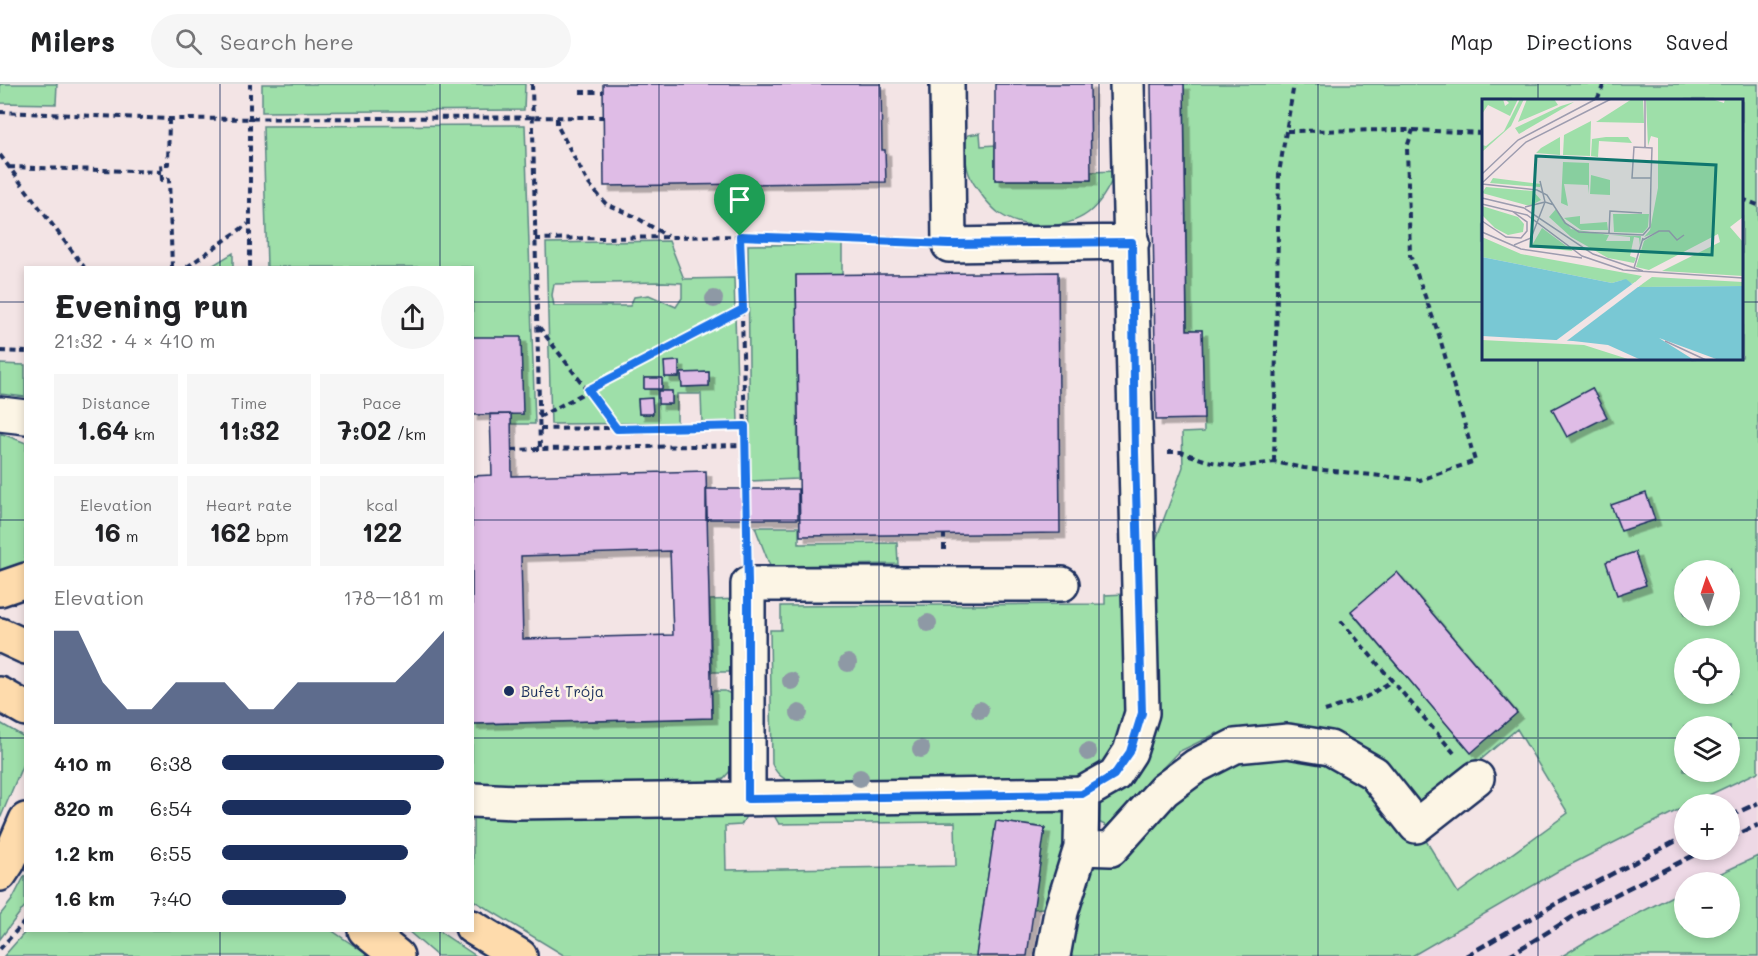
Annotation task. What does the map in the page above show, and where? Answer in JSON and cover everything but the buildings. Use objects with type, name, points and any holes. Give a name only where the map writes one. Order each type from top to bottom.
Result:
[{"type":"main road","points":[[0,589],[24,581]]},
{"type":"main road","points":[[0,635],[24,646]]},
{"type":"main road","points":[[0,694],[24,708]]},
{"type":"main road","points":[[0,874],[8,862],[24,825]]},
{"type":"main road","points":[[474,928],[519,956]]},
{"type":"main road","points":[[367,932],[397,956]]},
{"type":"street","points":[[947,84],[949,244],[1132,242]]},
{"type":"street","points":[[474,800],[761,807],[1082,794],[1114,775],[1130,752],[1142,713],[1127,84]]},
{"type":"street","points":[[0,414],[24,417]]},
{"type":"street","points":[[761,807],[748,584],[1062,584]]},
{"type":"street","points":[[1081,848],[1111,849],[1164,790],[1197,766],[1235,746],[1288,741],[1330,748],[1374,773],[1416,826],[1469,769]]},
{"type":"street","points":[[1053,956],[1061,912],[1081,848],[1082,794]]},
{"type":"path","points":[[250,84],[250,266]]},
{"type":"path","points":[[532,84],[540,449]]},
{"type":"path","points":[[1274,462],[1279,173],[1294,84]]},
{"type":"path","points":[[1598,99],[1604,84]]},
{"type":"path","points":[[580,92],[603,92]]},
{"type":"path","points":[[0,112],[169,119],[604,117]]},
{"type":"path","points":[[557,118],[557,125],[588,183],[606,204],[634,216],[668,237]]},
{"type":"path","points":[[169,119],[168,164],[161,164],[161,172],[162,180],[169,179],[172,266]]},
{"type":"path","points":[[1287,131],[1413,130],[1482,133]]},
{"type":"path","points":[[1135,452],[1181,452],[1207,461],[1239,466],[1274,462],[1304,468],[1420,480],[1475,462],[1439,335],[1410,255],[1407,147],[1413,130]]},
{"type":"path","points":[[0,155],[83,266]]},
{"type":"path","points":[[9,167],[161,172]]},
{"type":"path","points":[[1743,198],[1758,205]]},
{"type":"path","points":[[188,266],[249,224]]},
{"type":"path","points":[[535,239],[740,236],[949,244]]},
{"type":"path","points":[[740,236],[748,584]]},
{"type":"path","points":[[539,417],[743,309]]},
{"type":"path","points":[[538,326],[617,429]]},
{"type":"path","points":[[0,351],[24,352]]},
{"type":"path","points":[[540,429],[745,426]]},
{"type":"path","points":[[512,450],[745,445]]},
{"type":"path","points":[[944,534],[944,550]]},
{"type":"path","points":[[1341,621],[1469,769]]},
{"type":"path","points":[[0,949],[24,922]]},
{"type":"shaded area","points":[[1758,772],[1758,856],[1724,872],[1674,872],[1674,895],[1595,936],[1562,956],[1412,956],[1558,871],[1674,812],[1674,860],[1740,860],[1740,794],[1711,794]]},
{"type":"green space","points":[[0,84],[57,84],[56,104],[0,103]]},
{"type":"green space","points":[[262,84],[525,84],[524,110],[262,112]]},
{"type":"green space","points":[[1184,84],[1758,84],[1758,772],[1740,780],[1740,716],[1674,716],[1674,782],[1737,782],[1711,794],[1674,794],[1674,812],[1558,871],[1412,956],[1062,956],[1092,851],[1155,817],[1225,762],[1217,733],[1178,752],[1107,826],[1092,819],[1092,803],[1141,765],[1151,747],[1155,713],[1153,548],[1183,467],[1182,433],[1204,432],[1202,330],[1187,330]],"holes":[[[1397,573],[1517,713],[1471,752],[1351,612]],[[1517,729],[1568,813],[1458,893],[1417,826],[1419,812]]]},
{"type":"green space","points":[[525,125],[535,424],[511,424],[511,414],[523,414],[474,340],[474,266],[267,266],[263,126]]},
{"type":"green space","points":[[980,133],[981,146],[995,145],[995,180],[1091,180],[1091,172],[1116,171],[1097,204],[1079,219],[1044,226],[1021,223],[996,211],[971,179],[966,163],[965,143],[968,135]]},
{"type":"green space","points":[[669,241],[684,279],[734,278],[738,422],[702,422],[701,394],[677,394],[677,423],[551,424],[546,243]],"holes":[[[682,283],[682,298],[676,307],[649,295],[634,297],[630,306],[554,306],[552,295],[554,284]],[[665,362],[679,362],[679,377],[665,377]],[[709,372],[709,386],[682,387],[681,374]],[[644,378],[662,378],[662,389],[644,389]],[[658,391],[672,391],[672,404],[658,404]],[[638,399],[652,399],[652,414],[639,414]]]},
{"type":"green space","points":[[842,244],[842,276],[796,276],[798,479],[750,481],[748,245]]},
{"type":"green space","points":[[233,253],[233,266],[212,266]]},
{"type":"green space","points":[[0,364],[24,365],[24,397],[0,394]]},
{"type":"green space","points":[[0,433],[24,442],[24,564],[0,572]]},
{"type":"green space","points":[[755,527],[799,527],[799,544],[897,543],[898,564],[770,566]]},
{"type":"green space","points":[[1125,594],[1125,716],[1121,740],[1103,763],[1076,777],[794,783],[781,776],[772,764],[770,630],[781,630],[781,606],[1105,604],[1105,595]]},
{"type":"green space","points":[[741,599],[741,668],[729,672],[712,672],[710,600]]},
{"type":"green space","points":[[712,691],[725,691],[741,699],[738,762],[723,779],[709,783],[523,786],[474,782],[474,724],[712,718]]},
{"type":"green space","points":[[0,723],[24,737],[24,761],[0,819]]},
{"type":"green space","points":[[474,809],[749,811],[741,825],[725,826],[726,870],[956,866],[955,822],[779,824],[771,810],[1063,809],[1074,843],[1054,907],[1033,909],[1045,828],[996,821],[976,956],[565,956],[474,901]]},
{"type":"green space","points":[[1758,856],[1758,956],[1562,956],[1595,936],[1674,895],[1674,938],[1740,938],[1740,872],[1724,872]]},
{"type":"green space","points":[[24,877],[24,907],[0,939],[0,915],[12,900]]},
{"type":"green space","points":[[25,932],[334,932],[369,956],[4,956]]},
{"type":"green space","points":[[409,932],[440,932],[476,956],[437,956]]},
{"type":"railway","points":[[1740,811],[1758,803]]},
{"type":"railway","points":[[1740,833],[1758,825]]},
{"type":"railway","points":[[1466,956],[1571,895],[1674,842]]},
{"type":"railway","points":[[1508,956],[1581,912],[1684,860]]},
{"type":"place","name":"Bufet Trója","points":[[509,691]]},
{"type":"route","points":[[740,236],[949,244],[1132,242],[1142,713],[1130,752],[1114,775],[1082,794],[748,799],[745,426],[617,429],[588,390],[743,309],[740,236]]}]
